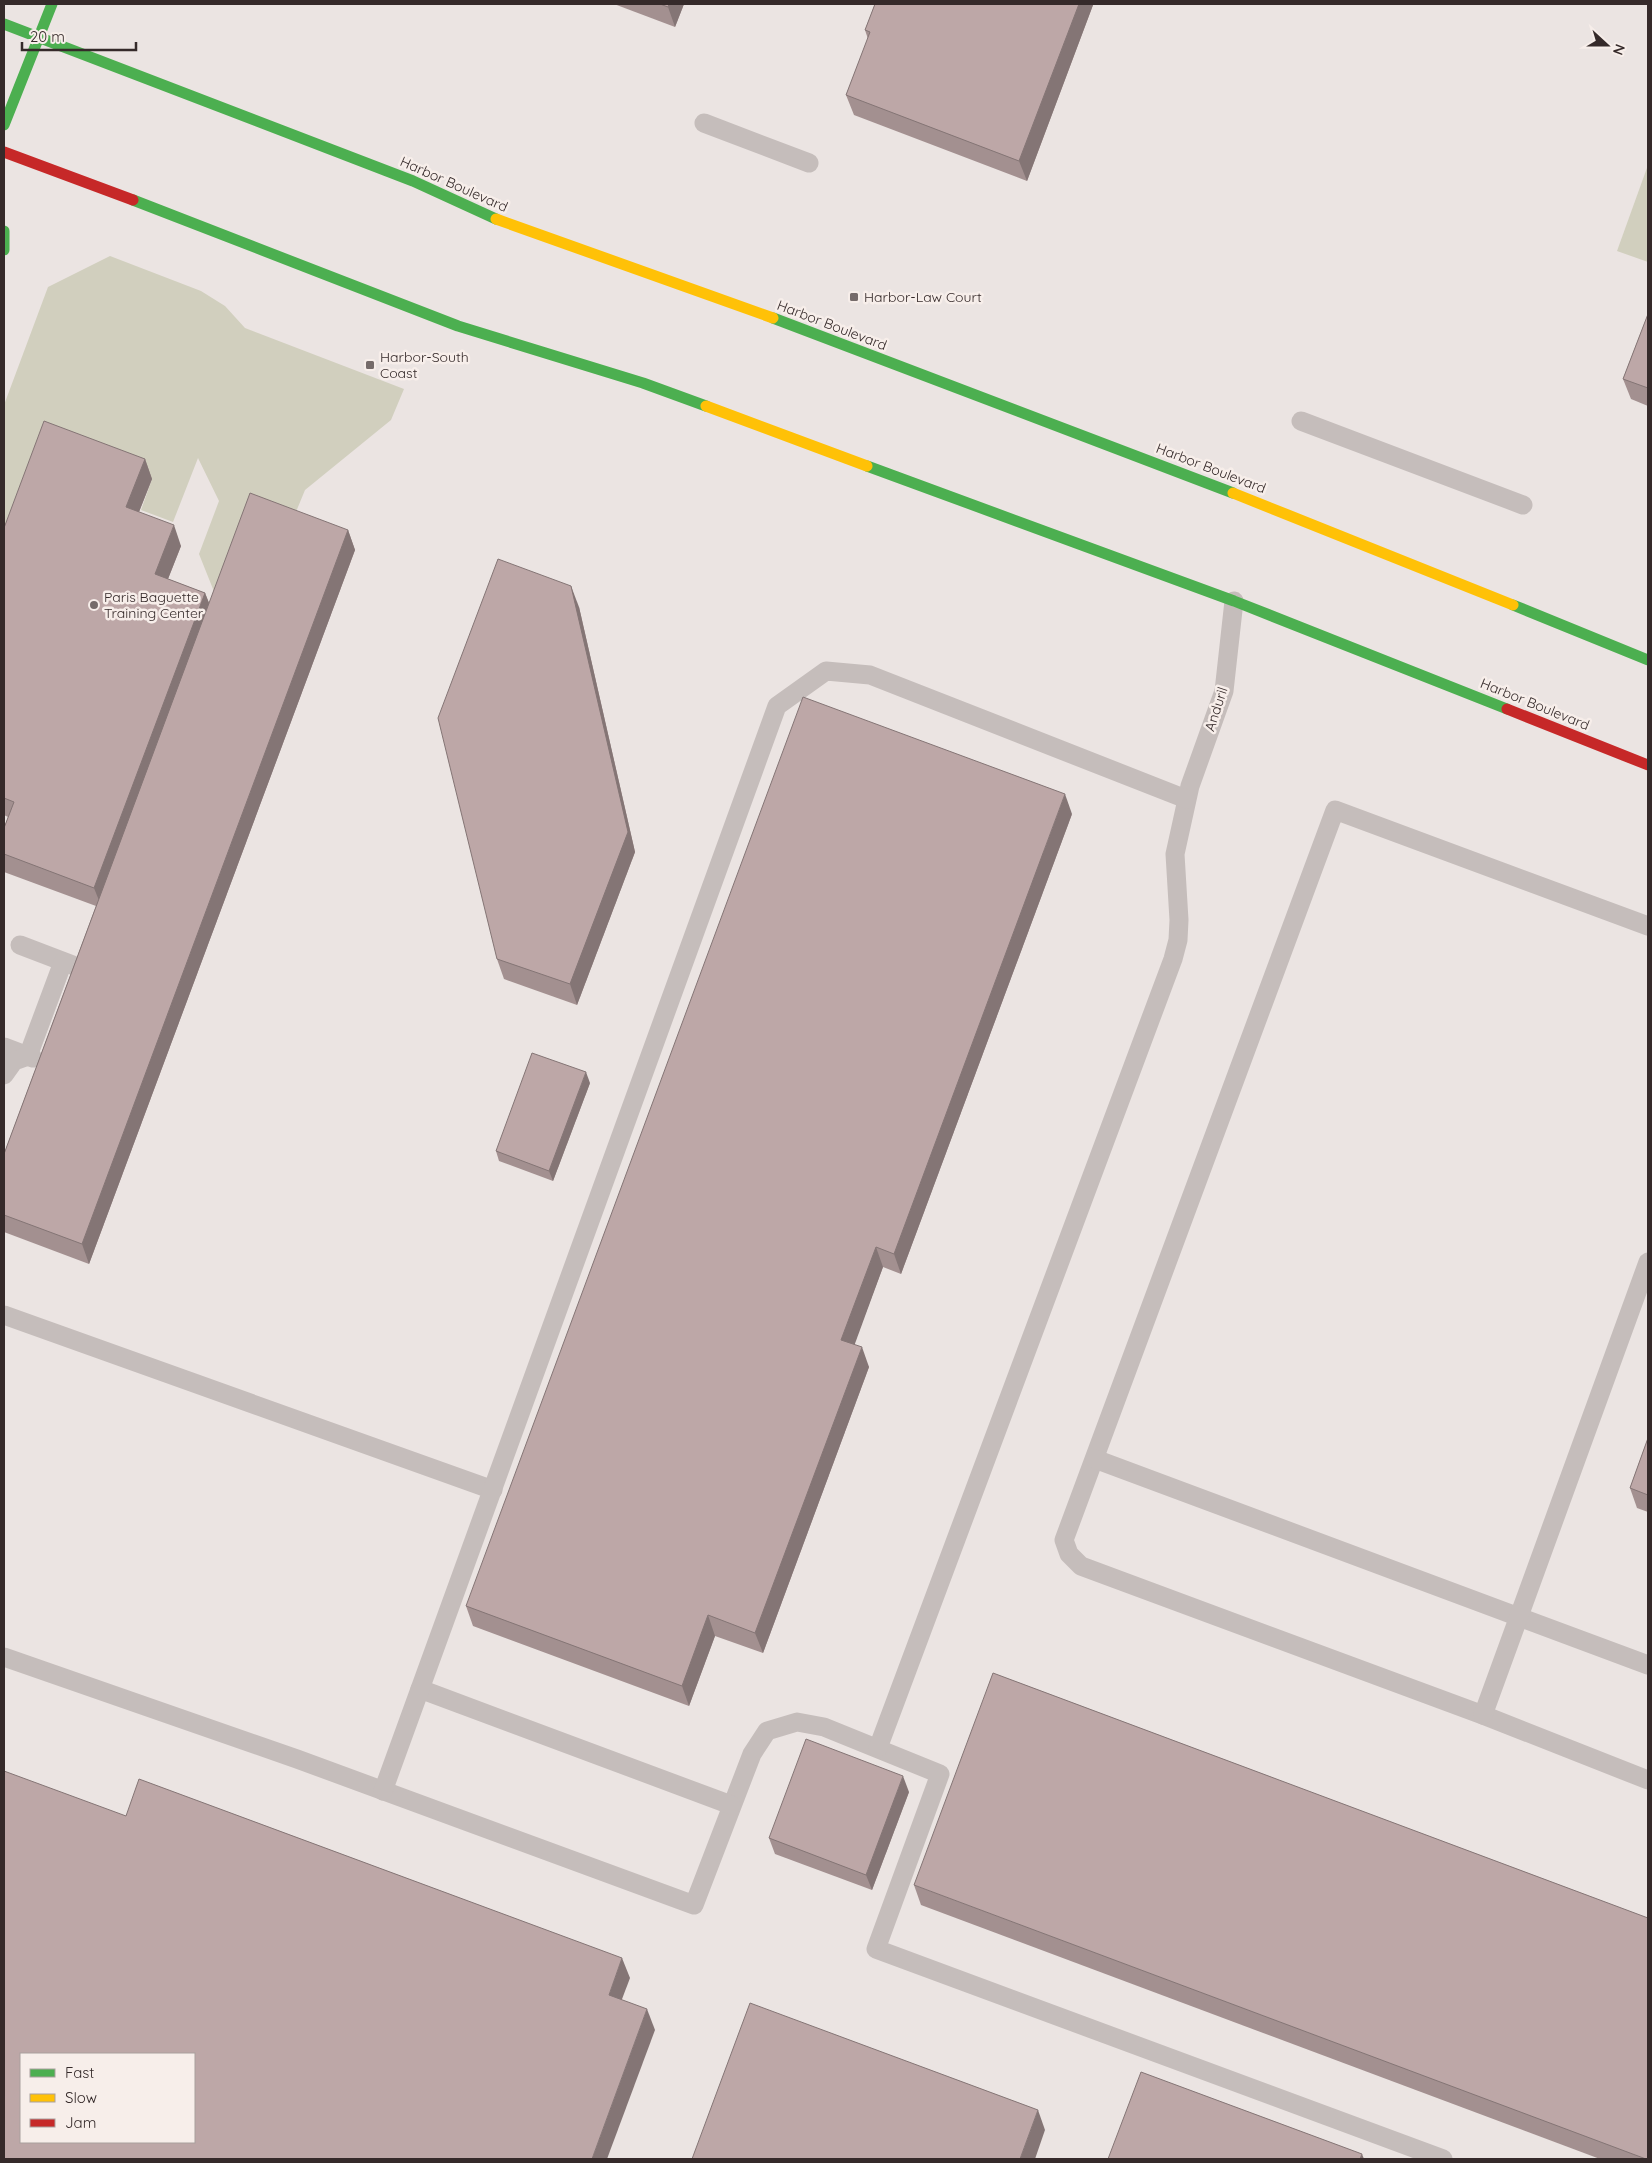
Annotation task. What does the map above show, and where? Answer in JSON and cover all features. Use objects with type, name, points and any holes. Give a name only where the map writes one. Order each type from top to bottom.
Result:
[{"type":"main road","points":[[4,125],[52,4]]},
{"type":"main road","name":"Harbor Boulevard","points":[[4,24],[412,181],[498,220],[754,311],[1269,506],[1648,660]]},
{"type":"main road","name":"Harbor Boulevard","points":[[4,152],[458,326],[643,383],[1234,601],[1648,765]]},
{"type":"main road","points":[[4,231],[6,246],[4,250]]},
{"type":"lane","points":[[704,123],[809,163]]},
{"type":"lane","points":[[1301,421],[1523,505]]},
{"type":"lane","name":"Anduril","points":[[878,1748],[1173,959],[1178,940],[1179,920],[1175,854],[1188,792],[1224,691],[1234,601]]},
{"type":"lane","points":[[383,1791],[777,706],[826,671],[870,675],[1188,792]]},
{"type":"lane","points":[[1648,926],[1335,810],[1064,1540],[1069,1554],[1081,1566],[1483,1715],[1648,1780]]},
{"type":"lane","points":[[20,945],[87,971]]},
{"type":"lane","points":[[4,1076],[14,1061],[28,1056],[63,962]]},
{"type":"lane","points":[[4,1047],[52,1065]]},
{"type":"lane","points":[[1483,1715],[1648,1262]]},
{"type":"lane","points":[[4,1315],[493,1490]]},
{"type":"lane","points":[[1095,1459],[1648,1665]]},
{"type":"lane","points":[[4,1658],[297,1759],[694,1905],[752,1754],[767,1731],[796,1722],[824,1727],[940,1774],[876,1949],[1443,2159]]},
{"type":"lane","points":[[420,1690],[732,1805]]},
{"type":"shaded area","points":[[1648,165],[1648,262],[1617,251]]},
{"type":"shaded area","points":[[110,256],[201,291],[225,306],[245,328],[404,389],[391,420],[305,490],[291,524],[221,609],[199,554],[219,501],[198,458],[173,522],[141,510],[152,479],[4,568],[4,405],[48,287]]},
{"type":"building","points":[[875,4],[1079,4],[1019,161],[846,95],[870,32],[865,30]]},
{"type":"building","points":[[1648,314],[1648,388],[1623,379]]},
{"type":"building","points":[[44,421],[145,459],[126,507],[174,525],[155,574],[205,593],[94,888],[4,854],[4,828],[14,802],[4,798],[4,528]]},
{"type":"building","points":[[250,493],[348,530],[82,1244],[4,1215],[4,1154]]},
{"type":"building","points":[[498,559],[571,586],[628,832],[570,984],[497,959],[438,718]]},
{"type":"building","points":[[803,697],[1065,794],[894,1254],[876,1247],[841,1340],[862,1347],[755,1633],[708,1615],[682,1686],[466,1606]]},
{"type":"building","points":[[532,1053],[586,1072],[549,1171],[496,1151]]},
{"type":"building","points":[[1648,1438],[1648,1495],[1630,1488]]},
{"type":"building","points":[[993,1673],[1648,1918],[1648,2159],[914,1885]]},
{"type":"building","points":[[806,1739],[903,1776],[866,1875],[769,1838]]},
{"type":"building","points":[[4,1771],[126,1816],[139,1779],[622,1958],[609,1995],[647,2009],[592,2159],[4,2159]]},
{"type":"building","points":[[750,2003],[1038,2110],[1020,2159],[692,2159]]},
{"type":"building","points":[[1141,2072],[1362,2154],[1360,2159],[1108,2159]]},
{"type":"traffic: fast","points":[[4,125],[52,4]]},
{"type":"traffic: fast","points":[[4,24],[413,181],[496,219]]},
{"type":"traffic: fast","points":[[133,200],[458,326],[643,383],[706,406]]},
{"type":"traffic: fast","points":[[4,231],[4,250]]},
{"type":"traffic: fast","points":[[773,318],[1233,493]]},
{"type":"traffic: fast","points":[[867,466],[1234,601],[1507,709]]},
{"type":"traffic: fast","points":[[1513,605],[1648,660]]},
{"type":"traffic: slow","points":[[496,219],[773,318]]},
{"type":"traffic: slow","points":[[706,406],[867,466]]},
{"type":"traffic: slow","points":[[1233,493],[1513,605]]},
{"type":"traffic: jam","points":[[4,152],[133,200]]},
{"type":"traffic: jam","points":[[1507,709],[1648,765]]},
{"type":"place","name":"Harbor-Law Court","points":[[854,297]]},
{"type":"place","name":"Harbor-South Coast","points":[[370,365]]},
{"type":"place","name":"Paris Baguette Training Center","points":[[94,605]]}]
